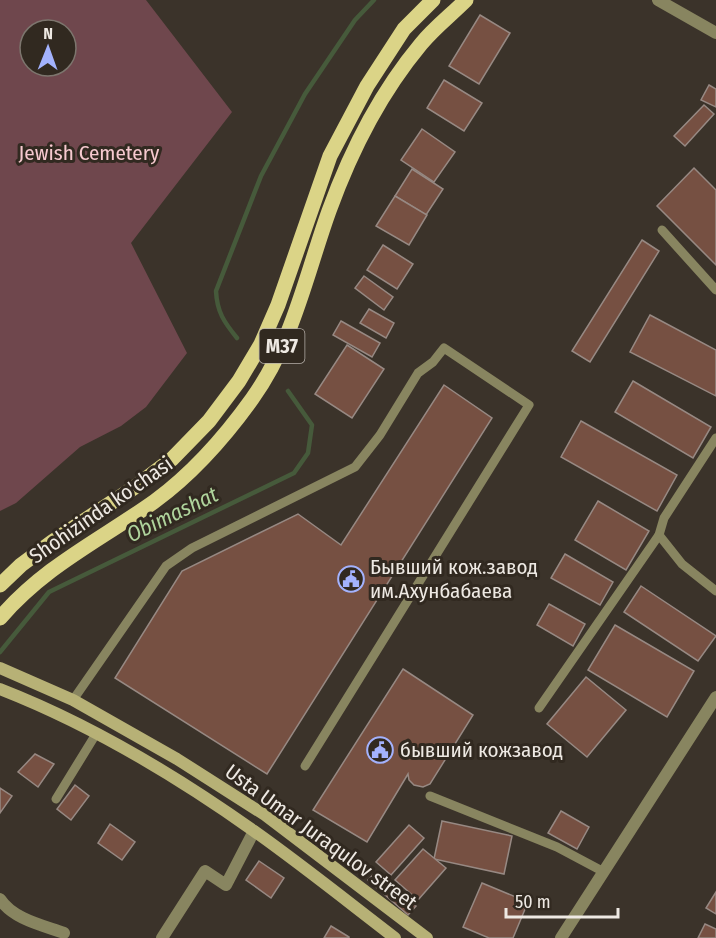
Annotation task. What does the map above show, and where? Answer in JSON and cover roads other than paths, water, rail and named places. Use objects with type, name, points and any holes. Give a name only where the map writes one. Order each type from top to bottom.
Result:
[{"type":"main road","name":"Shohizinda ko'chasi","points":[[0,585],[21,565],[52,542],[135,487],[172,459],[209,421],[227,397],[251,363],[278,306],[330,156],[367,86],[404,29],[434,0]]},
{"type":"main road","name":"Shohizinda ko'chasi","points":[[0,618],[28,588],[45,574],[155,501],[191,472],[221,440],[253,398],[268,374],[292,325],[329,210],[360,140],[393,82],[422,43],[466,0]]},
{"type":"main road","name":"Usta Umar Juraqulov street","points":[[0,668],[73,700],[177,759],[266,815],[426,938]]},
{"type":"main road","name":"Usta Umar Juraqulov street","points":[[0,689],[51,710],[174,778],[254,831],[395,938]]},
{"type":"street","points":[[658,0],[716,33]]},
{"type":"street","points":[[561,938],[716,697]]},
{"type":"street","points":[[162,938],[205,871],[226,885],[254,831]]},
{"type":"street","points":[[0,899],[6,908],[36,923],[64,933]]},
{"type":"lane","points":[[662,230],[716,290]]},
{"type":"lane","points":[[73,700],[166,566],[192,548],[355,467],[380,435],[418,373],[434,362],[444,348],[529,405],[305,766]]},
{"type":"lane","points":[[539,708],[659,535],[664,518],[716,438]]},
{"type":"lane","points":[[659,535],[682,564],[716,591]]},
{"type":"lane","points":[[56,799],[96,734]]},
{"type":"lane","points":[[430,796],[557,847],[604,872]]},
{"type":"waterway","name":"Obimashat","points":[[237,338],[222,316],[216,291],[261,176],[305,94],[355,20],[374,0]]},
{"type":"waterway","name":"Obimashat","points":[[0,652],[49,592],[294,473],[308,453],[312,425],[288,391]]},
{"type":"place","name":"Бывший кож.завод им.Ахунбабаева","points":[[351,579]]},
{"type":"place","name":"бывший кожзавод","points":[[380,750]]},
{"type":"park label","name":"Jewish Cemetery","points":[[89,153]]}]
